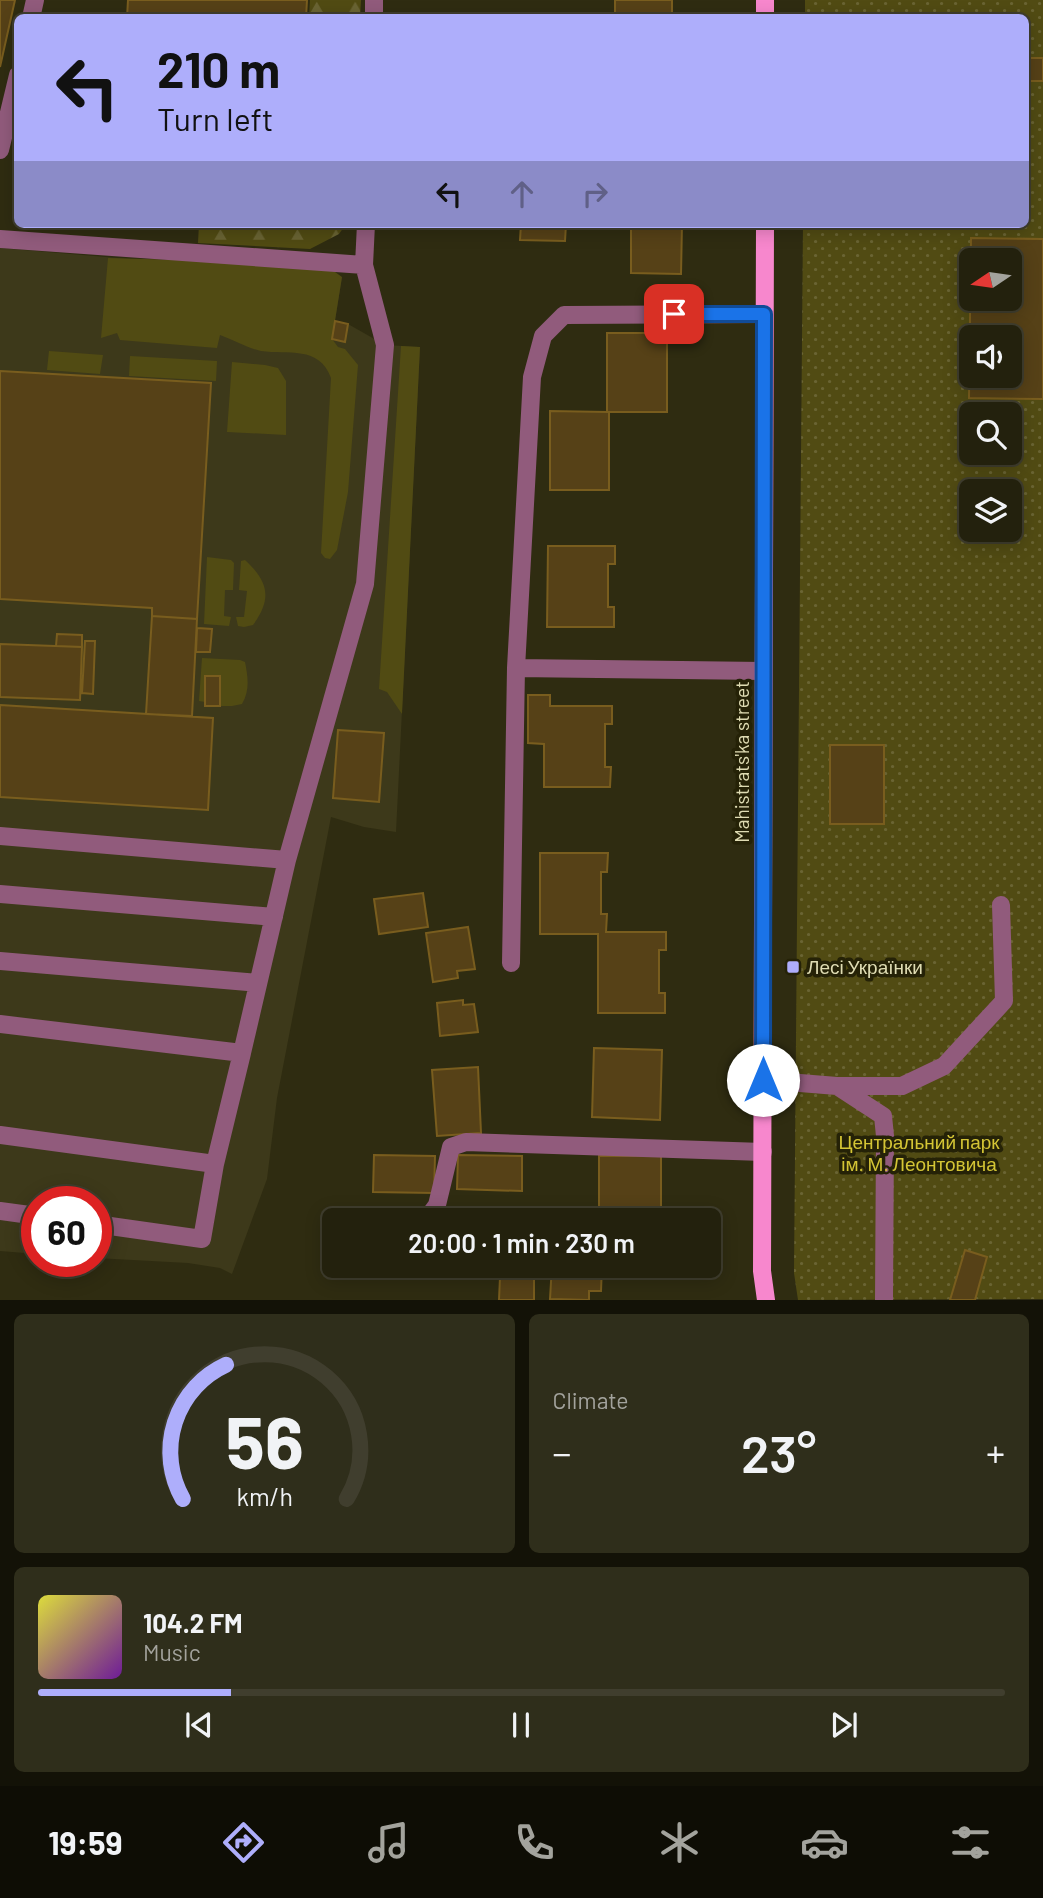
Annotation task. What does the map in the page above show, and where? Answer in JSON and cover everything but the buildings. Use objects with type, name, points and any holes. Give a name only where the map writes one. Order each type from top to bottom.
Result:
[{"type":"main road","name":"Mahistrats'ka street","points":[[765,228],[762,1271],[766,1300]]},
{"type":"street","points":[[0,150],[14,92]]},
{"type":"street","points":[[112,1226],[202,1239],[215,1164],[287,860],[365,584],[385,345],[364,265],[366,228]]},
{"type":"street","points":[[0,239],[364,265]]},
{"type":"street","points":[[511,962],[516,668],[532,377],[543,336],[564,315],[764,314]]},
{"type":"street","points":[[516,668],[763,671]]},
{"type":"street","points":[[0,836],[287,860]]},
{"type":"street","points":[[0,894],[274,917]]},
{"type":"street","points":[[763,1080],[837,1086],[902,1086],[944,1066],[1004,1001],[1001,905]]},
{"type":"street","points":[[0,961],[258,983]]},
{"type":"street","points":[[0,1024],[242,1053]]},
{"type":"street","points":[[837,1086],[883,1116],[884,1300]]},
{"type":"street","points":[[0,1135],[215,1164]]},
{"type":"street","points":[[435,1208],[451,1147],[466,1142],[763,1152]]},
{"type":"street","points":[[0,1211],[21,1214]]},
{"type":"shaded area","points":[[0,248],[342,277],[335,321],[348,324],[385,345],[420,347],[396,832],[364,827],[331,817],[277,1098],[267,1179],[232,1274],[220,1268],[188,1263],[112,1259],[112,1186],[21,1186],[21,1253],[0,1251]]},
{"type":"green space","points":[[310,0],[361,0],[360,14],[309,14]]},
{"type":"green space","name":"Центральний парк ім. М. Леонтовича","points":[[805,0],[1043,0],[1043,1299],[798,1300],[794,1273],[803,228],[1029,228],[1029,14],[805,14]]},
{"type":"green space","points":[[199,228],[343,228],[339,234],[310,249],[198,243]]},
{"type":"green space","points":[[108,258],[324,264],[342,277],[332,339],[338,347],[345,349],[358,365],[348,492],[337,550],[330,559],[321,553],[331,378],[326,368],[311,356],[261,351],[220,335],[217,348],[120,340],[117,333],[101,338]]},
{"type":"green space","points":[[401,346],[420,347],[402,714],[387,692],[379,689]]},
{"type":"green space","points":[[49,351],[103,355],[100,374],[47,370]]},
{"type":"green space","points":[[130,356],[217,361],[216,381],[129,376]]},
{"type":"green space","points":[[232,362],[278,368],[286,381],[286,435],[227,432]]},
{"type":"green space","points":[[207,557],[231,560],[234,563],[233,590],[225,590],[224,616],[231,617],[229,626],[204,624]]},
{"type":"green space","points":[[245,560],[263,583],[265,599],[253,625],[244,627],[238,626],[236,617],[244,617],[247,591],[239,590],[241,561]]},
{"type":"green space","points":[[202,658],[245,662],[248,683],[242,704],[220,706],[220,676],[205,702],[199,701]]},
{"type":"place","name":"Лесі Українки","points":[[793,967]]},
{"type":"route","points":[[674,314],[764,314],[763,1080]]}]
